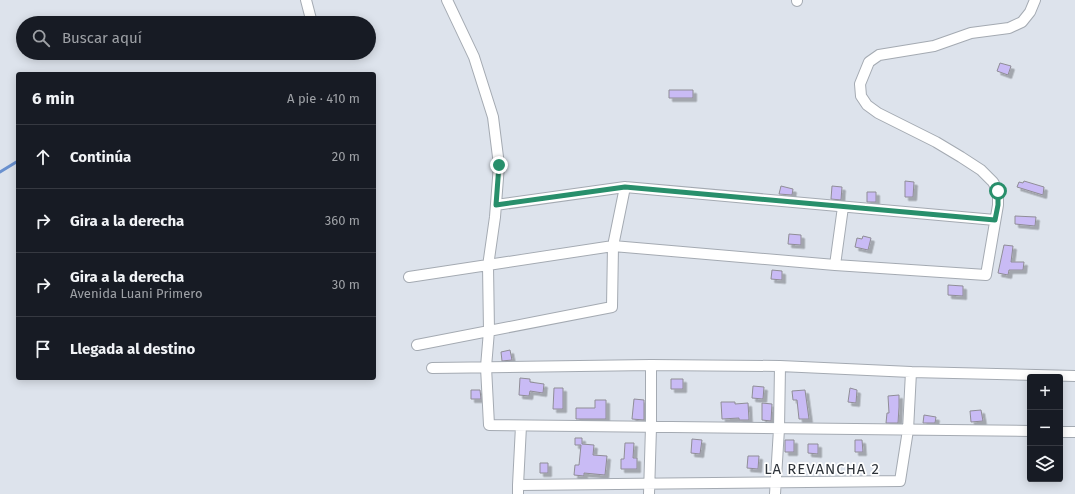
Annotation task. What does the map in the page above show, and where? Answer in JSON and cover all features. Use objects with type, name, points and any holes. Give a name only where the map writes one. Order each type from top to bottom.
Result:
[{"type":"street","points":[[306,0],[310,16]]},
{"type":"street","points":[[448,0],[474,56],[493,117],[499,165],[495,217],[488,266],[489,331],[486,367],[489,425],[1027,431]]},
{"type":"street","points":[[409,277],[613,246],[835,265],[986,274],[998,205],[998,191],[993,182],[981,170],[936,142],[867,105],[861,96],[860,84],[869,62],[879,55],[934,46],[971,33],[1009,28],[1022,22],[1030,12],[1035,0]]},
{"type":"street","points":[[496,205],[625,187],[995,220]]},
{"type":"street","points":[[417,344],[612,306],[613,246],[625,187]]},
{"type":"street","points":[[835,265],[843,207]]},
{"type":"street","points":[[648,494],[651,427],[651,365]]},
{"type":"street","points":[[432,368],[651,365],[780,366],[910,372],[1075,376]]},
{"type":"street","points":[[775,494],[779,428],[780,366]]},
{"type":"street","points":[[521,426],[518,489],[649,483],[900,481],[908,430],[910,372]]},
{"type":"street","points":[[1063,432],[1075,432]]},
{"type":"building","points":[[1000,63],[1011,66],[1008,75],[997,71]]},
{"type":"building","points":[[669,90],[693,90],[693,98],[669,98]]},
{"type":"building","points":[[905,181],[914,182],[913,197],[905,197]]},
{"type":"building","points":[[1024,181],[1044,187],[1043,195],[1017,187],[1019,182],[1023,183]]},
{"type":"building","points":[[781,186],[793,189],[792,195],[779,194]]},
{"type":"building","points":[[832,186],[842,187],[841,200],[831,199]]},
{"type":"building","points":[[867,192],[876,192],[876,202],[867,202]]},
{"type":"building","points":[[1015,216],[1036,217],[1035,226],[1015,224]]},
{"type":"building","points":[[789,234],[801,235],[801,245],[788,244]]},
{"type":"building","points":[[863,236],[871,238],[868,250],[855,247],[857,238],[862,239]]},
{"type":"building","points":[[1004,245],[1013,246],[1011,262],[1024,262],[1023,270],[1009,270],[1008,275],[998,273]]},
{"type":"building","points":[[772,270],[782,271],[782,280],[771,279]]},
{"type":"building","points":[[948,285],[963,286],[963,296],[948,295]]},
{"type":"building","points":[[510,350],[512,360],[502,361],[501,352]]},
{"type":"building","points":[[520,378],[530,379],[530,382],[544,384],[543,393],[530,391],[529,396],[519,395]]},
{"type":"building","points":[[671,379],[683,379],[683,389],[671,389]]},
{"type":"building","points":[[753,386],[764,387],[763,399],[752,398]]},
{"type":"building","points":[[554,388],[563,388],[563,409],[553,409]]},
{"type":"building","points":[[850,388],[857,390],[856,403],[848,402]]},
{"type":"building","points":[[471,390],[480,390],[481,399],[471,399]]},
{"type":"building","points":[[805,390],[809,419],[799,419],[797,400],[793,400],[792,391]]},
{"type":"building","points":[[899,395],[898,423],[886,423],[887,413],[889,413],[888,396]]},
{"type":"building","points":[[634,399],[644,400],[644,420],[632,419]]},
{"type":"building","points":[[595,400],[606,400],[606,419],[576,419],[576,408],[595,408]]},
{"type":"building","points":[[721,402],[735,402],[735,404],[748,403],[749,420],[739,420],[739,418],[722,419]]},
{"type":"building","points":[[762,403],[772,404],[771,421],[762,420]]},
{"type":"building","points":[[981,410],[983,421],[971,422],[970,411]]},
{"type":"building","points":[[924,415],[936,417],[935,423],[923,423]]},
{"type":"building","points":[[575,438],[582,438],[582,444],[594,445],[593,455],[607,456],[605,475],[584,473],[584,476],[574,475],[575,465],[579,465],[581,445],[575,445]]},
{"type":"building","points":[[692,439],[702,440],[700,454],[691,453]]},
{"type":"building","points":[[785,440],[794,440],[794,452],[785,452]]},
{"type":"building","points":[[855,440],[862,440],[863,452],[855,452]]},
{"type":"building","points":[[625,443],[634,443],[633,458],[637,458],[637,469],[621,469],[621,459],[624,459]]},
{"type":"building","points":[[808,444],[818,444],[818,454],[808,453]]},
{"type":"building","points":[[748,456],[759,456],[758,469],[747,468]]},
{"type":"building","points":[[540,463],[548,463],[548,473],[540,473]]},
{"type":"waterway","points":[[0,172],[16,162]]},
{"type":"district","name":"LA REVANCHA 2","points":[[822,469]]},
{"type":"route","points":[[499,165],[496,205],[625,187],[995,220],[998,205],[998,191]]}]
